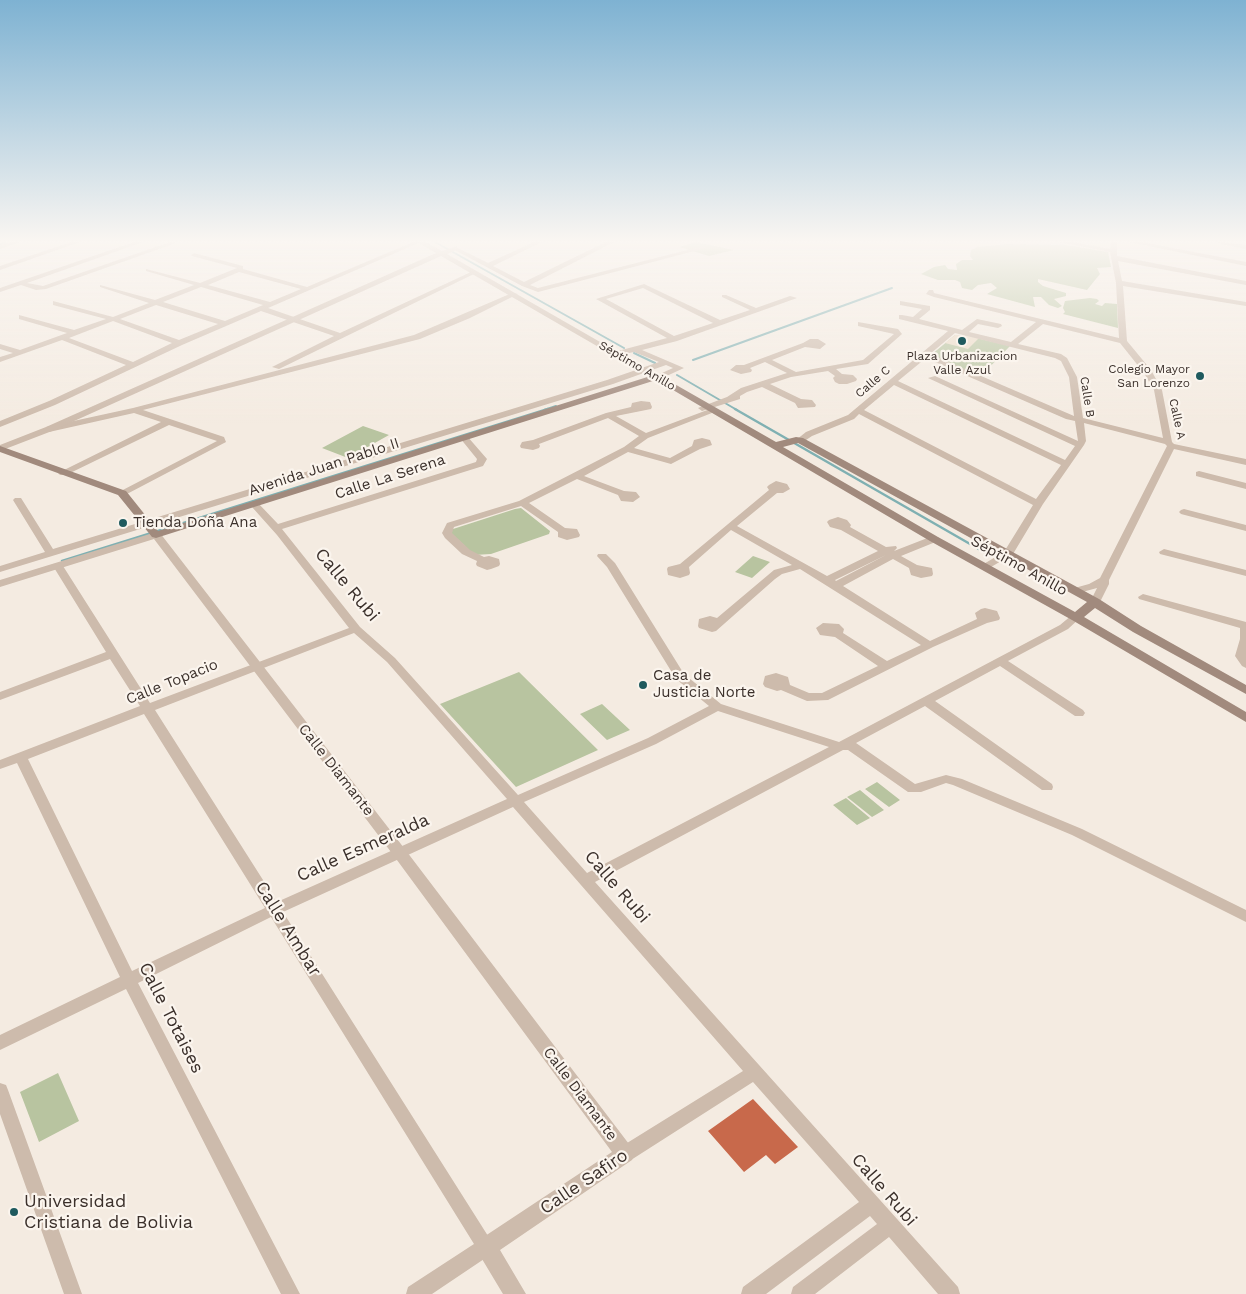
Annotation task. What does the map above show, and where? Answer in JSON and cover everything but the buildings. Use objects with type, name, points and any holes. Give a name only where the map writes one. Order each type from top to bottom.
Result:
[{"type":"main road","name":"Séptimo Anillo","points":[[657,377],[930,536],[1076,617],[1246,718]]},
{"type":"main road","name":"Avenida Juan Pablo II","points":[[152,531],[255,505],[657,377]]},
{"type":"main road","name":"Séptimo Anillo","points":[[795,440],[1095,602],[1137,629],[1246,690]]},
{"type":"main road","points":[[774,446],[795,440]]},
{"type":"main road","points":[[0,448],[63,473],[122,493]]},
{"type":"main road","name":"Calle Diamante","points":[[122,493],[152,531]]},
{"type":"main road","points":[[1076,617],[1095,602]]},
{"type":"main road","points":[[1114,640],[1109,630],[1111,626],[1122,624],[1137,629]]},
{"type":"street","points":[[0,360],[158,302]]},
{"type":"street","points":[[160,302],[227,324]]},
{"type":"street","points":[[263,302],[272,305]]},
{"type":"street","points":[[0,424],[179,343],[278,302]]},
{"type":"street","points":[[0,448],[49,429],[331,302]]},
{"type":"street","points":[[252,379],[412,302]]},
{"type":"street","points":[[49,429],[134,410],[417,337],[496,302]]},
{"type":"street","name":"Séptimo Anillo","points":[[528,302],[657,377]]},
{"type":"street","points":[[606,302],[671,337]]},
{"type":"street","points":[[678,302],[719,323]]},
{"type":"street","points":[[738,302],[758,311]]},
{"type":"street","points":[[617,354],[649,346],[671,337],[781,302]]},
{"type":"street","points":[[959,302],[1123,342],[1120,302]]},
{"type":"street","points":[[56,303],[113,319],[179,343]]},
{"type":"street","points":[[904,303],[927,308],[914,320]]},
{"type":"street","points":[[263,309],[341,336]]},
{"type":"street","name":"Calle B","points":[[902,317],[1013,344],[1058,356],[1064,360],[1073,377],[1082,441],[1080,446]]},
{"type":"street","points":[[22,318],[75,333]]},
{"type":"street","points":[[964,332],[977,321],[998,326]]},
{"type":"street","points":[[1013,344],[1040,322]]},
{"type":"street","points":[[483,560],[466,552],[449,536],[447,533],[450,525],[522,503],[627,449],[642,433],[710,409],[726,400],[795,378],[796,376],[865,362],[898,334],[895,331],[861,324]]},
{"type":"street","name":"Calle C","points":[[795,440],[846,420],[954,330]]},
{"type":"street","points":[[63,338],[134,365]]},
{"type":"street","name":"Calle A","points":[[1095,602],[1169,444],[1159,394],[1148,372],[1123,342]]},
{"type":"street","points":[[745,367],[808,345]]},
{"type":"street","points":[[0,346],[21,353]]},
{"type":"street","points":[[633,349],[680,368],[657,377]]},
{"type":"street","points":[[926,355],[1078,420],[1246,462]]},
{"type":"street","points":[[766,360],[796,376]]},
{"type":"street","points":[[0,569],[51,554],[152,531],[666,362]]},
{"type":"street","points":[[831,370],[840,376]]},
{"type":"street","points":[[932,378],[1080,446],[1038,504],[1008,554],[986,567]]},
{"type":"street","points":[[892,381],[1067,464]]},
{"type":"street","points":[[766,386],[800,402]]},
{"type":"street","points":[[533,443],[609,415],[636,408]]},
{"type":"street","points":[[122,493],[222,442],[221,438],[134,410]]},
{"type":"street","points":[[859,411],[1038,504]]},
{"type":"street","points":[[609,415],[642,433]]},
{"type":"street","points":[[63,473],[168,422]]},
{"type":"street","name":"Calle La Serena","points":[[276,528],[480,464],[482,459],[464,438]]},
{"type":"street","points":[[627,449],[672,461],[699,446]]},
{"type":"street","points":[[1199,474],[1246,486]]},
{"type":"street","points":[[577,476],[624,494]]},
{"type":"street","points":[[682,568],[775,490]]},
{"type":"street","points":[[18,500],[51,554]]},
{"type":"street","points":[[522,503],[563,531]]},
{"type":"street","name":"Calle Rubi","points":[[255,505],[276,528],[356,629],[391,660],[951,1294]]},
{"type":"street","points":[[1184,512],[1246,528]]},
{"type":"street","points":[[730,526],[831,583],[929,644]]},
{"type":"street","points":[[843,527],[916,568]]},
{"type":"street","name":"Avenida Juan Pablo II","points":[[0,584],[58,566],[152,531]]},
{"type":"street","name":"Calle Diamante","points":[[152,531],[399,852],[625,1154]]},
{"type":"street","points":[[831,583],[890,553],[930,536]]},
{"type":"street","points":[[1164,552],[1246,574]]},
{"type":"street","points":[[602,556],[611,565],[680,676],[717,707],[840,746],[851,746],[905,786],[912,789],[922,788],[937,780],[946,779],[1058,824],[1246,916]]},
{"type":"street","name":"Calle Ambar","points":[[58,566],[275,909],[514,1294]]},
{"type":"street","points":[[718,623],[770,577],[778,572],[799,566]]},
{"type":"street","points":[[1075,591],[1093,586],[1104,580]]},
{"type":"street","points":[[1143,597],[1246,625],[1246,639],[1240,656],[1246,664]]},
{"type":"street","points":[[586,880],[1064,627],[1076,617]]},
{"type":"street","points":[[782,686],[807,697],[824,697],[929,644],[986,619]]},
{"type":"street","name":"Calle Topacio","points":[[0,765],[356,629]]},
{"type":"street","points":[[836,633],[887,666]]},
{"type":"street","points":[[0,696],[105,657],[112,652]]},
{"type":"street","points":[[1000,661],[1079,713]]},
{"type":"street","points":[[926,701],[1047,787]]},
{"type":"street","name":"Calle Esmeralda","points":[[0,1043],[275,909],[399,852],[652,741],[717,707]]},
{"type":"street","name":"Calle Totaises","points":[[21,758],[129,980],[290,1294]]},
{"type":"street","name":"Calle Safiro","points":[[415,1294],[625,1154],[755,1072]]},
{"type":"street","points":[[0,1090],[73,1294]]},
{"type":"street","points":[[750,1294],[871,1204]]},
{"type":"street","points":[[800,1294],[890,1226]]},
{"type":"green space","points":[[1018,302],[1034,302],[1035,307]]},
{"type":"green space","points":[[1046,302],[1058,302],[1062,306],[1058,308]]},
{"type":"green space","points":[[1065,302],[1097,302],[1095,304],[1102,306],[1105,303],[1117,304],[1118,328],[1063,314],[1065,312],[1063,308]]},
{"type":"green space","points":[[955,335],[964,335],[1010,346],[980,377],[931,355]]},
{"type":"green space","points":[[363,426],[389,435],[348,458],[322,448]]},
{"type":"green space","points":[[521,508],[550,531],[549,534],[491,554],[474,555],[450,532],[453,529]]},
{"type":"green space","points":[[753,556],[770,562],[752,578],[735,572]]},
{"type":"green space","points":[[519,672],[598,750],[516,787],[440,704]]},
{"type":"green space","points":[[602,704],[630,730],[607,740],[580,714]]},
{"type":"green space","points":[[877,782],[900,800],[889,807],[865,789]]},
{"type":"green space","points":[[860,790],[884,810],[872,817],[847,797]]},
{"type":"green space","points":[[846,798],[870,818],[857,825],[833,805]]},
{"type":"green space","points":[[58,1073],[79,1121],[39,1142],[20,1092]]},
{"type":"shaded area","name":"Plaza Urbanizacion Valle Azul","points":[[955,335],[979,338],[968,349],[945,343]]},
{"type":"waterway","points":[[543,302],[624,348]]},
{"type":"waterway","points":[[693,360],[852,302]]},
{"type":"waterway","points":[[634,353],[655,363]]},
{"type":"waterway","points":[[677,375],[737,410]]},
{"type":"waterway","points":[[544,410],[556,406]]},
{"type":"waterway","points":[[62,561],[548,409]]},
{"type":"waterway","points":[[735,409],[984,552]]},
{"type":"place","name":"Plaza Urbanizacion Valle Azul","points":[[962,341]]},
{"type":"place","name":"Colegio Mayor San Lorenzo","points":[[1200,376]]},
{"type":"place","name":"Tienda Doña Ana","points":[[123,523]]},
{"type":"place","name":"Casa de Justicia Norte","points":[[643,685]]},
{"type":"place","name":"Universidad Cristiana de Bolivia","points":[[14,1212]]}]
